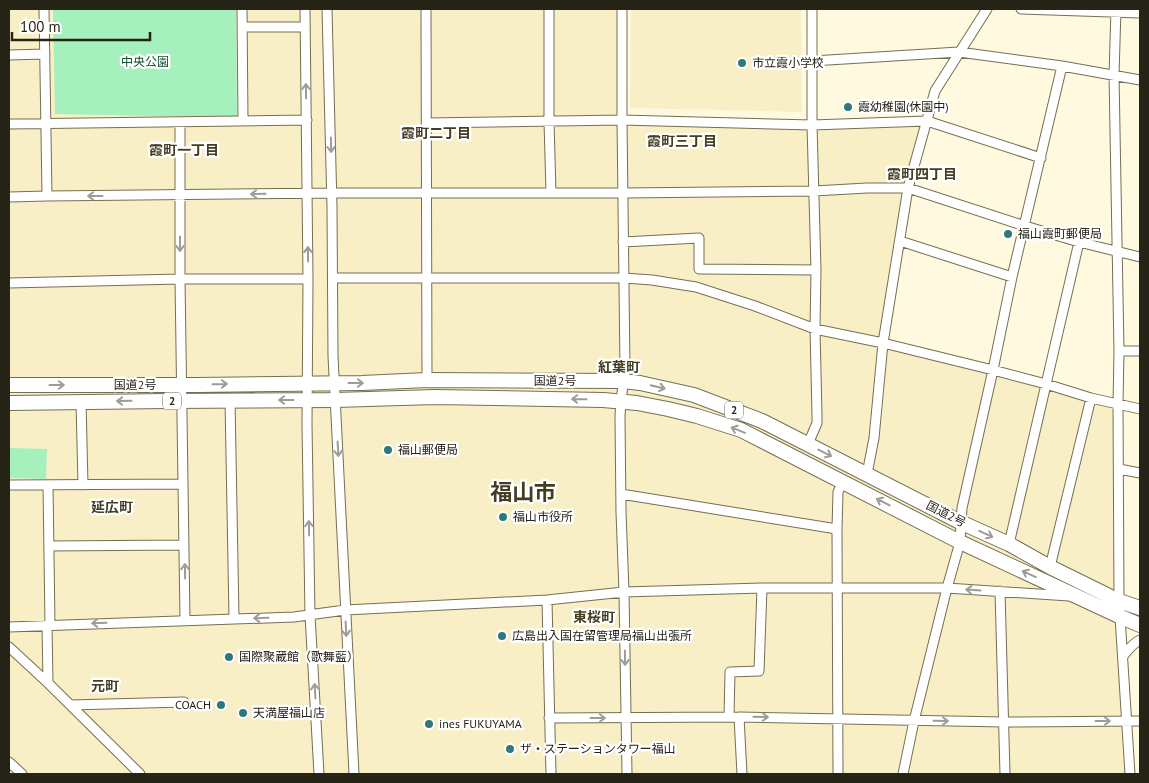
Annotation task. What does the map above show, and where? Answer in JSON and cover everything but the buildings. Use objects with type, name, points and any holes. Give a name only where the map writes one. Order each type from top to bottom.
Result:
[{"type":"highway","name":"国道2号","points":[[9,384],[182,385],[427,380],[623,381],[640,383],[694,395],[762,421],[960,522],[1009,544],[1050,567],[1119,601],[1140,608]]},
{"type":"highway","name":"国道2号","points":[[9,403],[335,400],[435,397],[603,400],[668,409],[741,430],[960,542],[1120,617],[1140,624]]},
{"type":"street","points":[[44,9],[47,196]]},
{"type":"street","points":[[242,9],[243,121]]},
{"type":"street","points":[[305,9],[310,615],[319,774]]},
{"type":"street","points":[[327,9],[332,193],[332,356],[354,774]]},
{"type":"street","points":[[426,9],[427,380]]},
{"type":"street","points":[[550,9],[551,193]]},
{"type":"street","points":[[622,9],[625,369],[620,401],[620,512],[624,592],[627,774]]},
{"type":"street","points":[[808,444],[817,423],[818,415],[815,329],[816,270],[812,125],[812,9]]},
{"type":"street","points":[[867,474],[874,438],[883,343],[908,188],[935,91],[986,9]]},
{"type":"street","points":[[1021,9],[1116,10],[1140,13]]},
{"type":"street","points":[[1116,10],[1114,75],[1119,351],[1119,601],[1130,774]]},
{"type":"street","points":[[242,27],[305,27]]},
{"type":"street","points":[[812,62],[960,52],[1062,66],[1140,80]]},
{"type":"street","points":[[9,55],[45,54]]},
{"type":"street","points":[[903,774],[946,588],[960,542],[962,508],[994,370],[1012,277],[1062,66]]},
{"type":"street","points":[[9,124],[306,120]]},
{"type":"street","points":[[427,123],[622,120],[812,125],[927,121],[1040,158]]},
{"type":"street","points":[[180,122],[180,279],[185,620]]},
{"type":"street","points":[[9,197],[332,193],[623,193],[908,188],[1024,226],[1140,257]]},
{"type":"street","points":[[623,242],[699,238],[699,269],[816,270]]},
{"type":"street","points":[[900,241],[1012,277]]},
{"type":"street","points":[[1009,544],[1079,242]]},
{"type":"street","points":[[333,278],[624,278],[696,287],[815,329],[883,343],[994,370],[1091,398],[1140,409]]},
{"type":"street","points":[[9,282],[308,279]]},
{"type":"street","points":[[1119,351],[1140,351]]},
{"type":"street","points":[[1050,567],[1091,398]]},
{"type":"street","points":[[230,400],[234,618]]},
{"type":"street","points":[[81,402],[84,485]]},
{"type":"street","points":[[1119,469],[1140,473]]},
{"type":"street","points":[[838,774],[837,529],[838,492],[843,481]]},
{"type":"street","points":[[9,485],[183,484]]},
{"type":"street","points":[[48,485],[48,683]]},
{"type":"street","points":[[621,494],[837,529]]},
{"type":"street","points":[[49,546],[184,545]]},
{"type":"street","points":[[729,717],[730,672],[759,671],[762,588]]},
{"type":"street","points":[[9,627],[310,615],[345,610],[547,600],[624,592],[762,588],[946,588],[1074,596]]},
{"type":"street","points":[[1000,591],[1005,774]]},
{"type":"street","points":[[547,600],[551,774]]},
{"type":"street","points":[[1123,656],[1129,648],[1140,640]]},
{"type":"street","points":[[9,647],[140,774]]},
{"type":"street","points":[[70,705],[184,702]]},
{"type":"street","points":[[739,717],[742,774]]},
{"type":"street","points":[[549,718],[739,717],[914,721],[1140,722]]},
{"type":"street","points":[[9,762],[22,774]]},
{"type":"shaded area","points":[[9,9],[626,9],[625,112],[627,117],[818,126],[930,119],[905,202],[886,346],[1118,408],[1123,656],[1131,774],[9,774]]},
{"type":"shaded area","points":[[631,9],[801,9],[802,112],[630,108]]},
{"type":"green space","name":"中央公園","points":[[53,9],[236,9],[237,116],[55,114]]},
{"type":"green space","points":[[9,448],[47,449],[46,479],[9,478]]},
{"type":"place","name":"市立霞小学校","points":[[742,63]]},
{"type":"place","name":"霞幼稚園(休園中)","points":[[848,107]]},
{"type":"place","name":"福山霞町郵便局","points":[[1008,234]]},
{"type":"place","name":"福山郵便局","points":[[388,450]]},
{"type":"place","name":"福山市役所","points":[[503,517]]},
{"type":"place","name":"広島出入国在留管理局福山出張所","points":[[502,636]]},
{"type":"place","name":"国際聚蔵館（歌舞藍）","points":[[229,657]]},
{"type":"place","name":"COACH","points":[[221,705]]},
{"type":"place","name":"天満屋福山店","points":[[243,713]]},
{"type":"place","name":"ines FUKUYAMA","points":[[429,724]]},
{"type":"place","name":"ザ・ステーションタワー福山","points":[[510,749]]},
{"type":"district","name":"霞町二丁目","points":[[436,133]]},
{"type":"district","name":"霞町三丁目","points":[[682,141]]},
{"type":"district","name":"霞町一丁目","points":[[184,150]]},
{"type":"district","name":"霞町四丁目","points":[[922,174]]},
{"type":"district","name":"紅葉町","points":[[619,367]]},
{"type":"district","name":"福山市","points":[[523,492]]},
{"type":"district","name":"延広町","points":[[112,507]]},
{"type":"district","name":"東桜町","points":[[594,617]]},
{"type":"district","name":"元町","points":[[105,686]]}]
